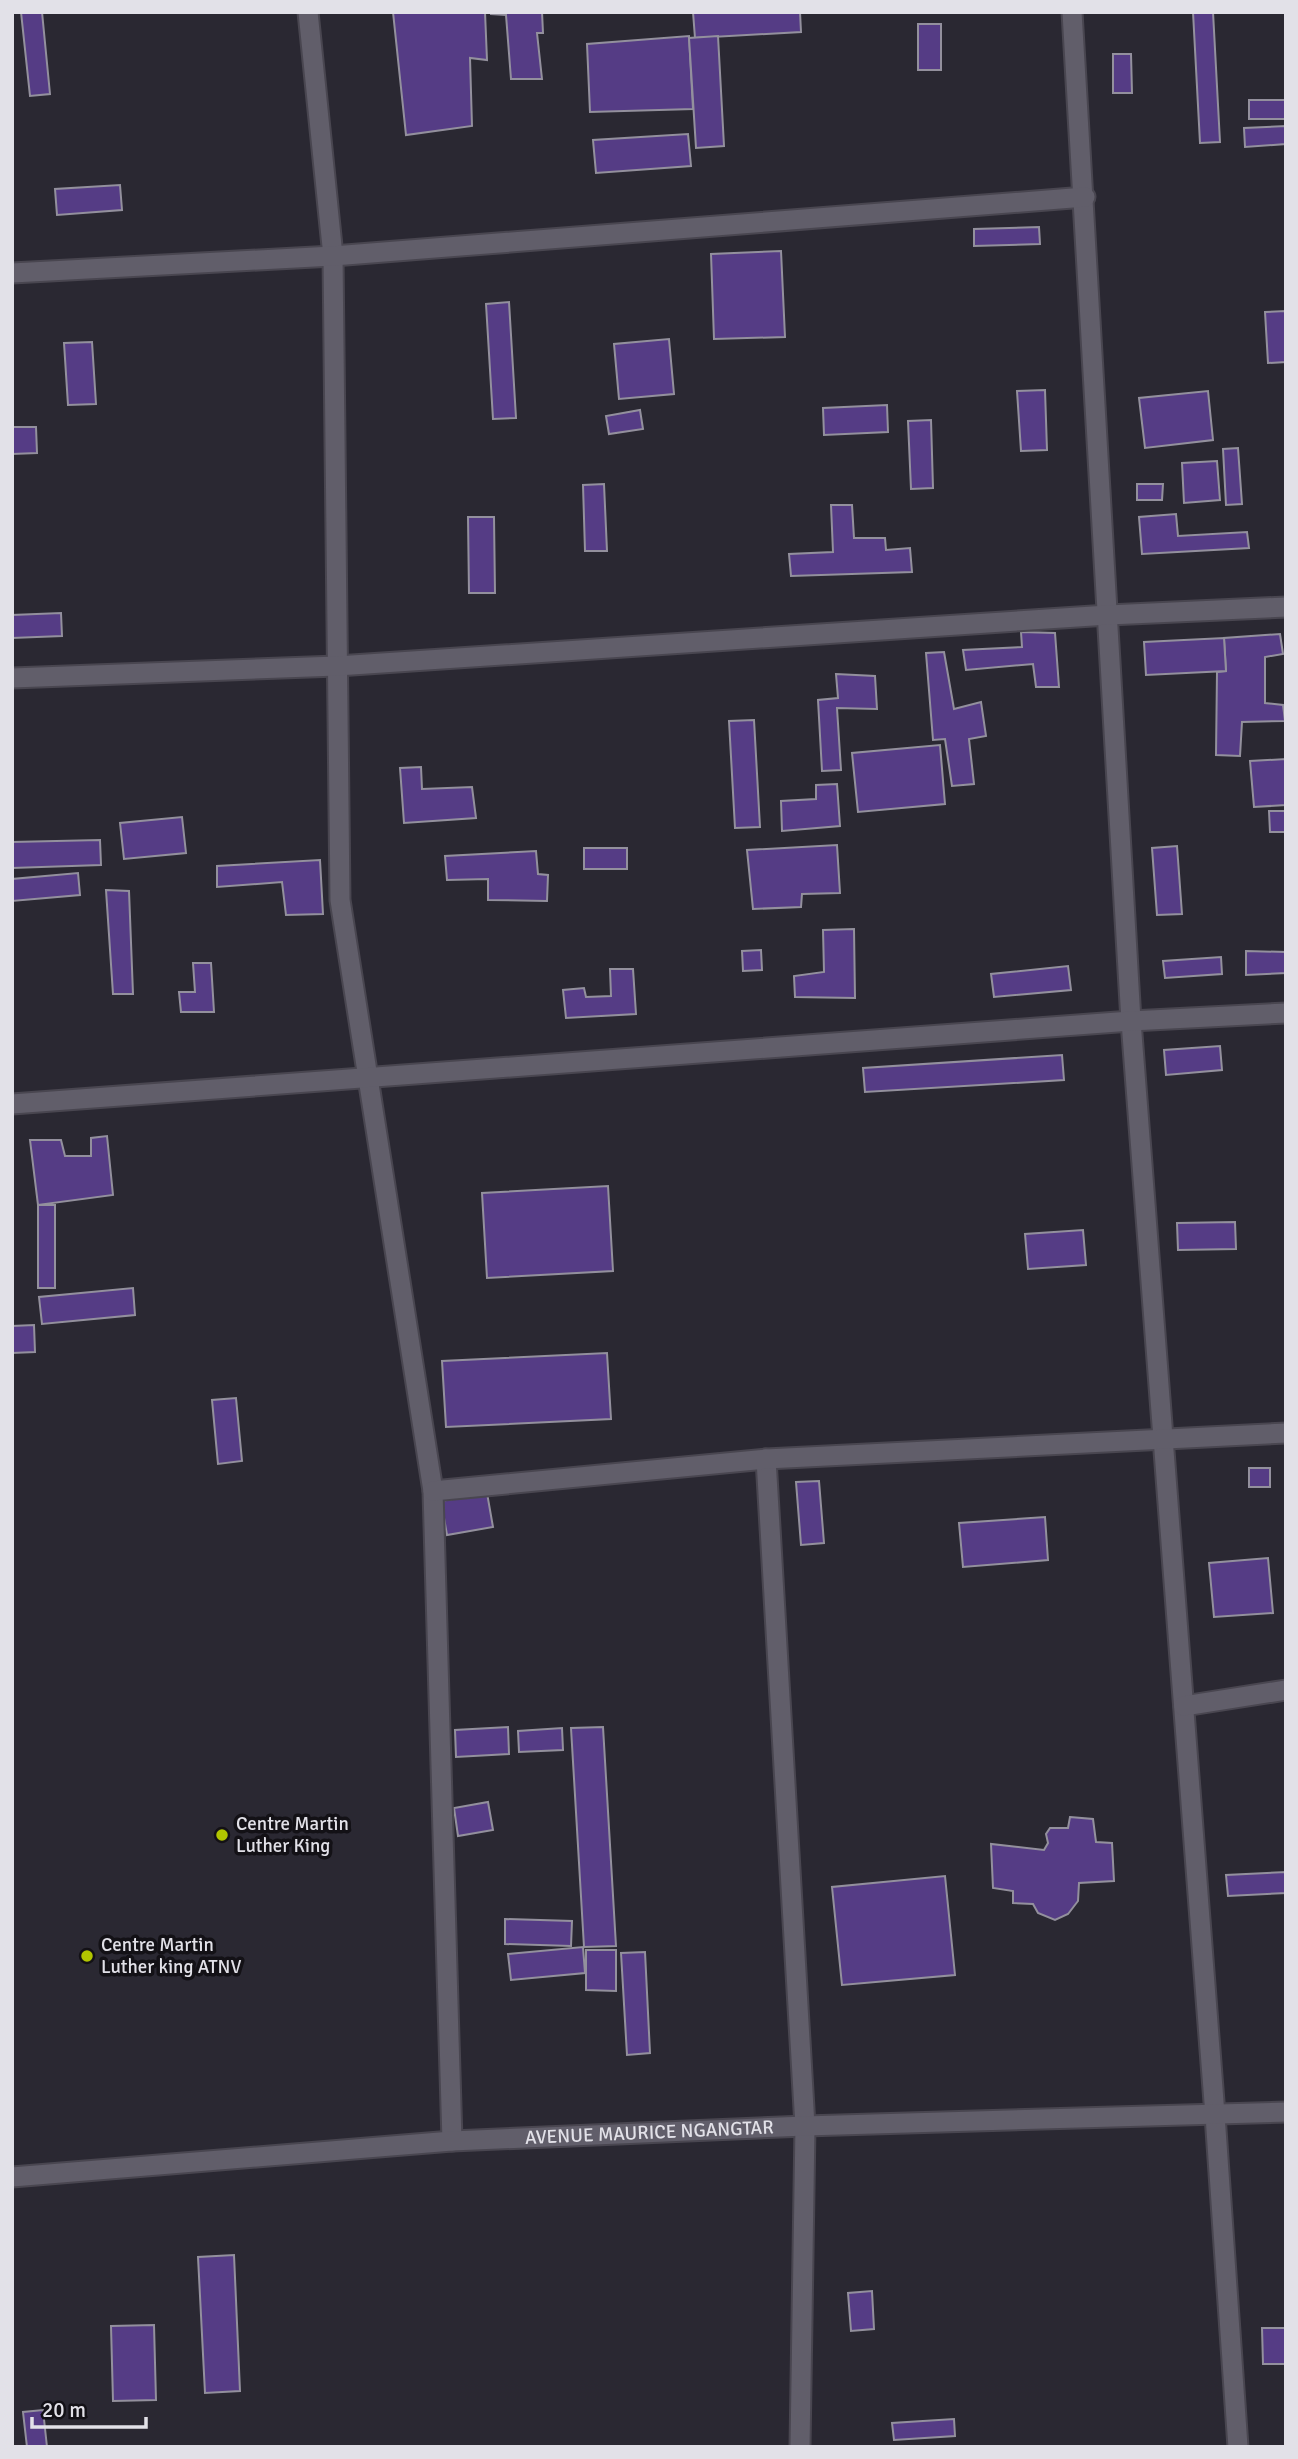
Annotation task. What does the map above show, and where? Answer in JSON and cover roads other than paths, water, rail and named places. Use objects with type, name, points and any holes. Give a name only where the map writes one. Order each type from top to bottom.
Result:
[{"type":"street","points":[[308,12],[333,256],[340,900],[433,1491],[452,2141]]},
{"type":"street","points":[[1072,12],[1085,197],[1131,1021],[1238,2447]]},
{"type":"street","points":[[12,273],[333,256],[1085,197]]},
{"type":"street","points":[[12,678],[337,666],[1108,615],[1286,607]]},
{"type":"street","points":[[12,1104],[1131,1021],[1286,1013]]},
{"type":"street","points":[[433,1491],[766,1459],[1286,1433]]},
{"type":"street","points":[[766,1459],[805,2126],[800,2447]]},
{"type":"street","points":[[1184,1706],[1286,1690]]},
{"type":"street","name":"AVENUE MAURICE NGANGTAR","points":[[12,2177],[452,2141],[805,2126],[1286,2112]]},
{"type":"place","name":"Centre Martin Luther King","points":[[222,1835]]},
{"type":"place","name":"Centre Martin Luther king ATNV","points":[[87,1956]]}]
